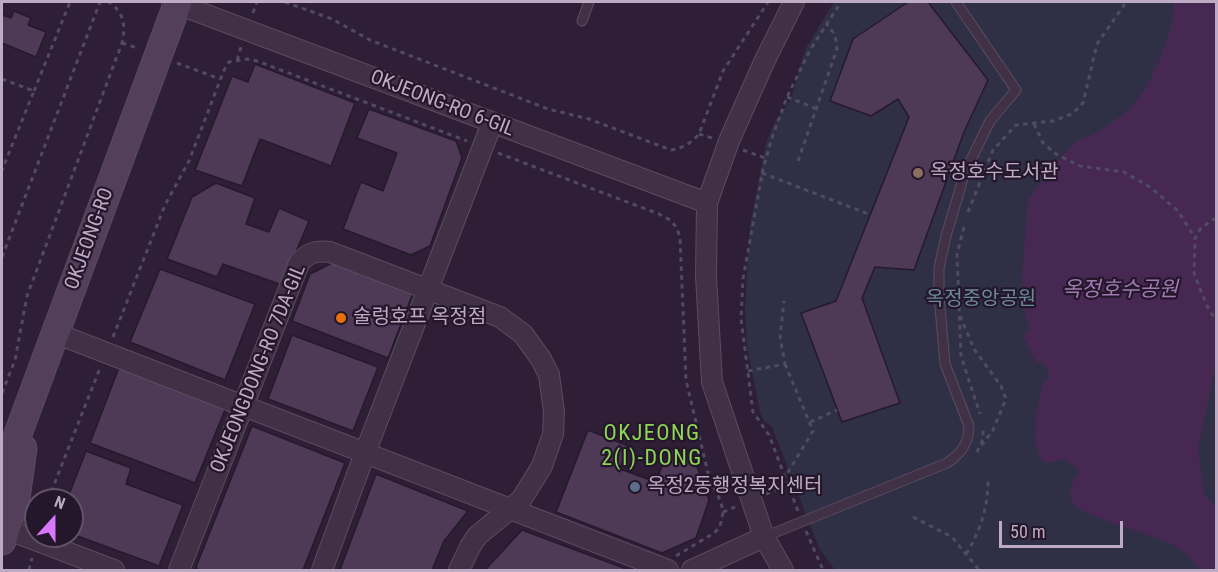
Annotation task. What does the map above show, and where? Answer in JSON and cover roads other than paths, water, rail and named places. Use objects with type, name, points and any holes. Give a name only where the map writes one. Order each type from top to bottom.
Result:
[{"type":"main road","name":"OKJEONG-RO","points":[[2,477],[176,2]]},
{"type":"main road","points":[[2,443],[27,405]]},
{"type":"main road","points":[[4,535],[20,482],[27,405]]},
{"type":"street","name":"OKJEONG-RO 6-GIL","points":[[176,2],[707,203]]},
{"type":"street","points":[[783,570],[764,537],[712,382],[706,276],[707,203],[729,141],[794,2]]},
{"type":"street","points":[[322,570],[492,123]]},
{"type":"street","name":"OKJEONGDONG-RO 7DA-GIL","points":[[179,570],[299,263],[312,252],[330,252],[500,317],[523,334],[541,359],[549,375],[554,412],[553,434],[542,466],[526,492],[509,510],[477,536],[459,570]]},
{"type":"street","points":[[55,333],[668,570]]},
{"type":"street","points":[[4,535],[114,570]]},
{"type":"street","points":[[692,570],[764,537]]},
{"type":"lane","points":[[582,21],[590,2]]},
{"type":"lane","points":[[764,537],[947,463],[961,451],[969,436],[969,426],[945,364],[939,268],[965,172],[990,121],[1016,90],[956,2]]},
{"type":"water","name":"옥정호수공원","points":[[1174,2],[1216,2],[1216,362],[1198,450],[1204,493],[1216,508],[1216,570],[1200,570],[1177,547],[1084,511],[1074,504],[1070,490],[1080,472],[1066,459],[1046,463],[1040,458],[1035,442],[1036,415],[1043,384],[1049,378],[1046,365],[1036,362],[1023,336],[1030,330],[1024,309],[1022,274],[1028,200],[1055,163],[1076,142],[1098,132],[1128,111],[1146,88],[1172,24]]},
{"type":"place","name":"옥정호수도서관","points":[[918,173]]},
{"type":"place","name":"술렁호프 옥정점","points":[[341,318]]},
{"type":"place","name":"옥정2동행정복지센터","points":[[635,487]]},
{"type":"district","name":"OKJEONG 2(I)-DONG","points":[[652,446]]},
{"type":"park label","name":"옥정중앙공원","points":[[981,300]]}]
